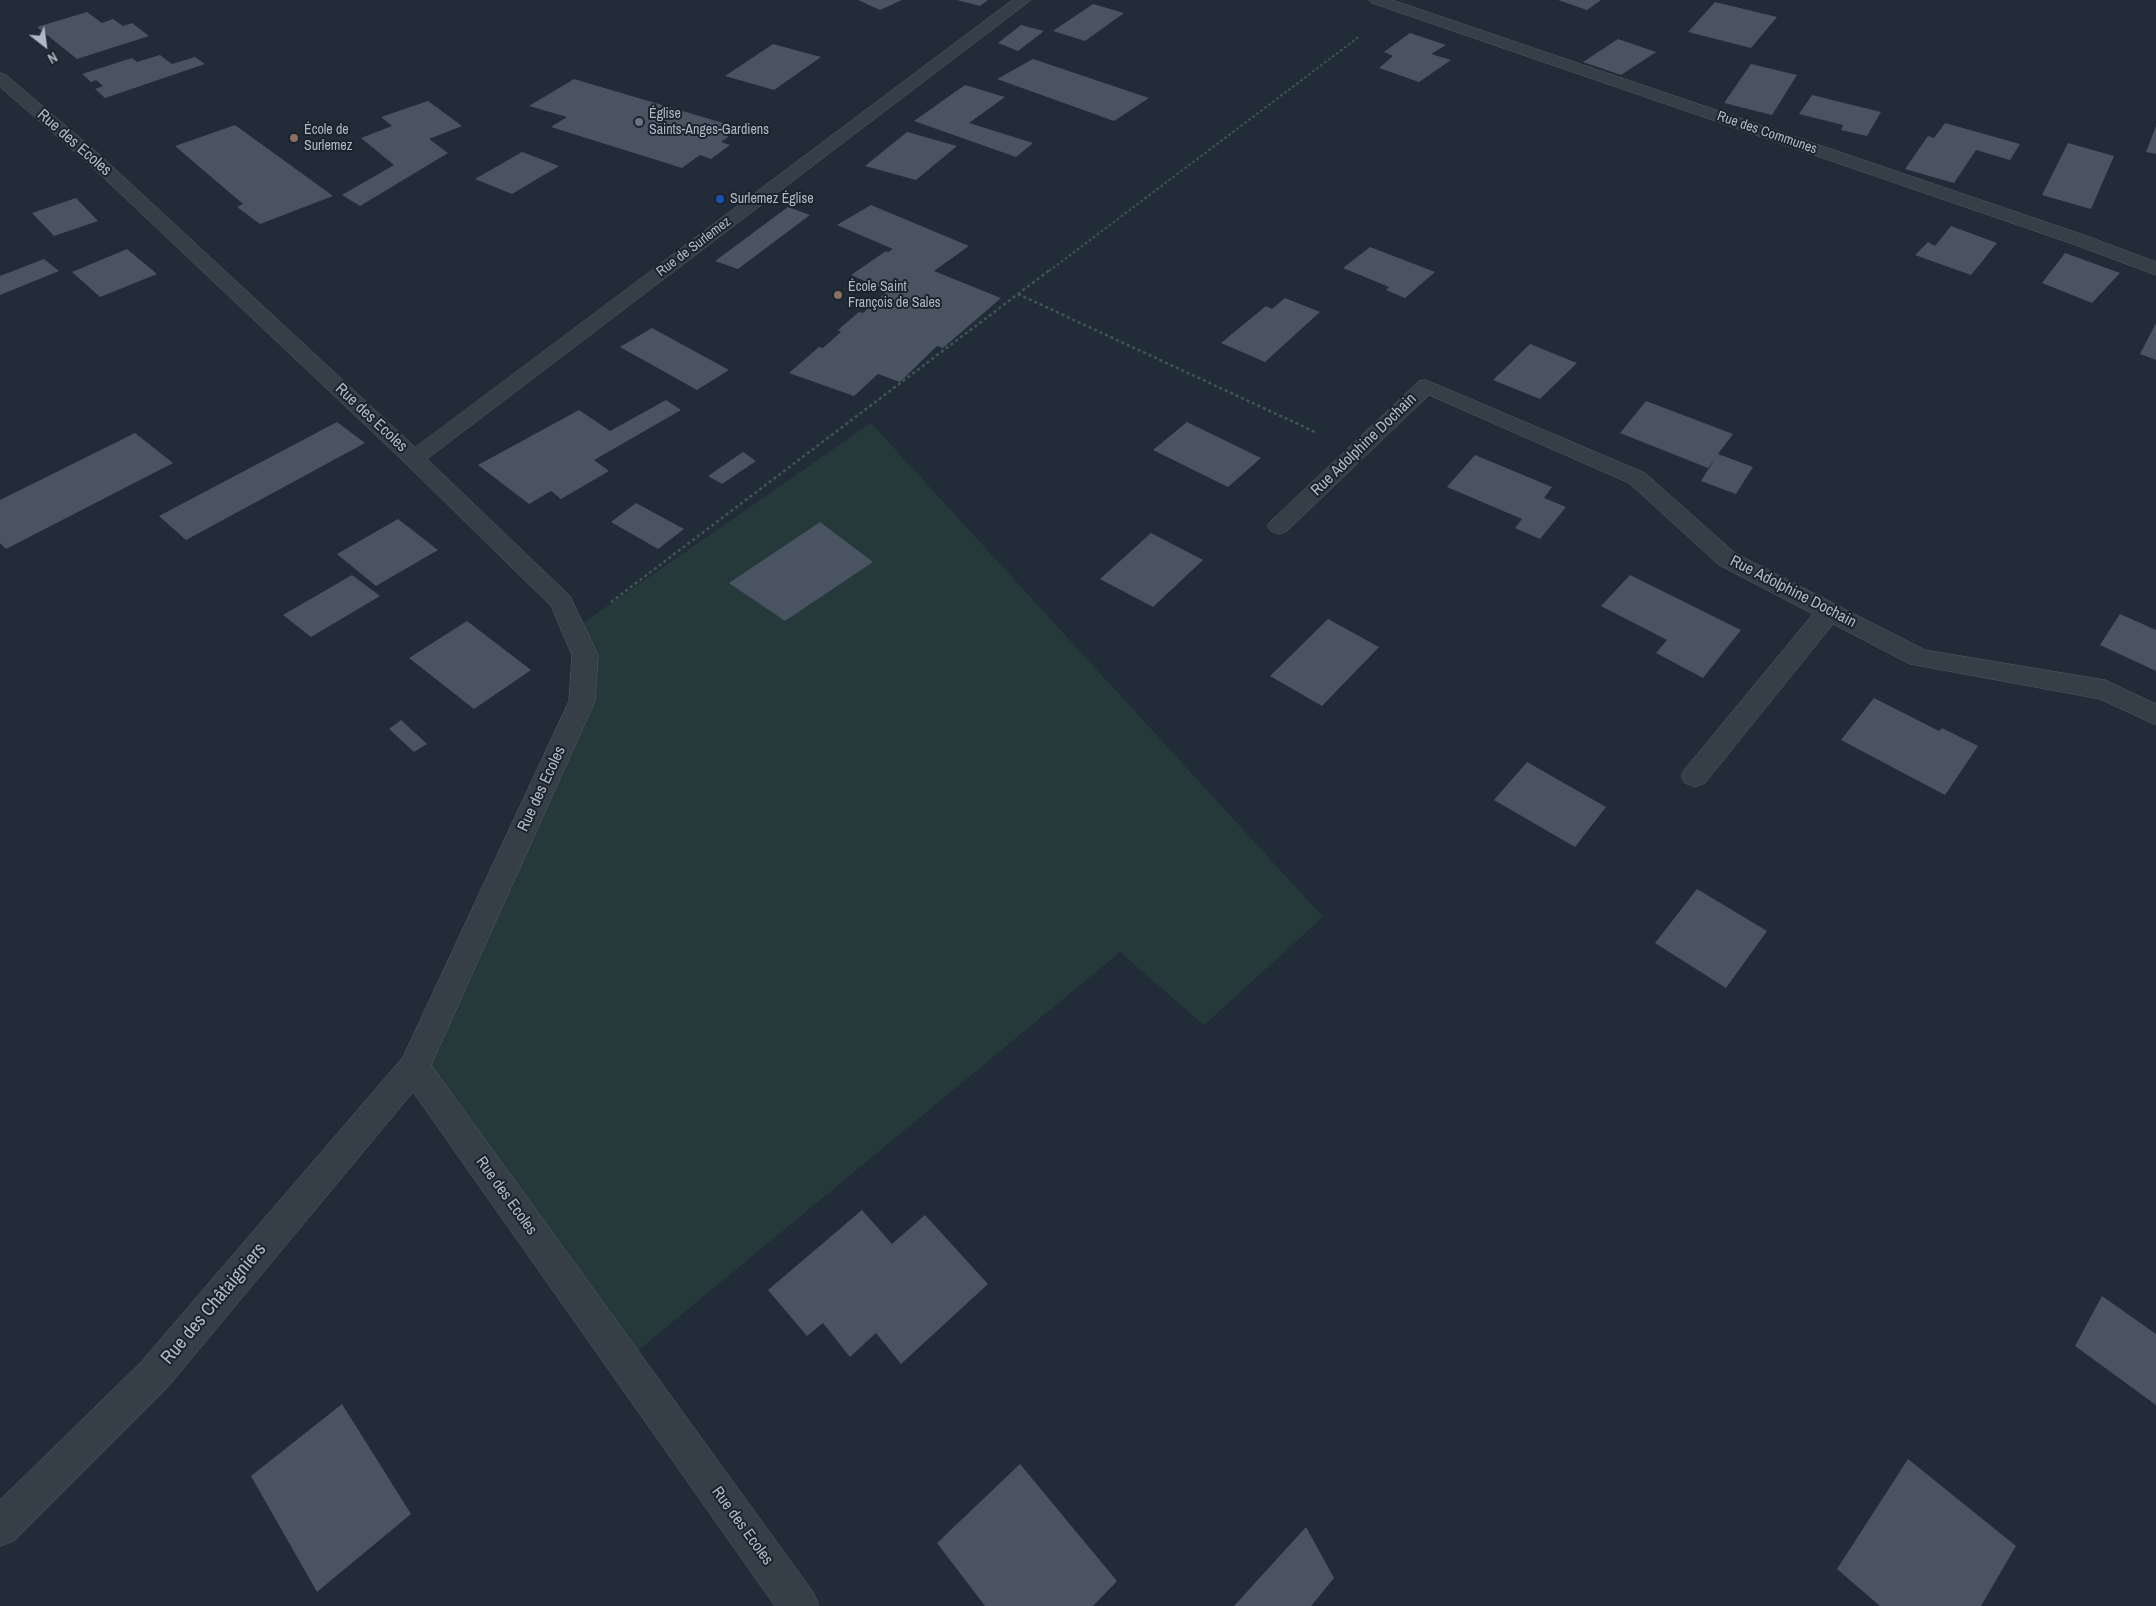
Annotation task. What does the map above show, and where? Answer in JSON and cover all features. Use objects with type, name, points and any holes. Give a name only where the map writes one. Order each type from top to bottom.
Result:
[{"type":"street","name":"Rue de Surlemez","points":[[414,458],[1023,0]]},
{"type":"street","name":"Rue des Communes","points":[[1377,0],[2077,239],[2156,269]]},
{"type":"street","name":"Rue des Ecoles","points":[[0,78],[94,159],[414,458],[561,602],[584,655],[582,701],[414,1068],[799,1606]]},
{"type":"street","name":"Rue Adolphine Dochain","points":[[1279,526],[1426,386],[1638,478],[1727,559],[1919,658],[2105,690],[2156,716]]},
{"type":"street","points":[[1694,776],[1829,612]]},
{"type":"street","name":"Rue des Châtaigniers","points":[[0,1527],[154,1375],[414,1068]]},
{"type":"path","points":[[574,630],[1398,7]]},
{"type":"path","points":[[1018,294],[1358,451]]},
{"type":"green space","points":[[871,423],[1323,917],[1204,1025],[1120,952],[624,1362],[414,1067],[582,701],[573,630]]},
{"type":"building","points":[[858,0],[902,0],[880,10]]},
{"type":"building","points":[[957,0],[988,0],[980,6]]},
{"type":"building","points":[[1558,0],[1601,0],[1587,10]]},
{"type":"building","points":[[1715,2],[1777,17],[1751,48],[1688,32]]},
{"type":"building","points":[[1093,4],[1124,13],[1085,41],[1053,31]]},
{"type":"building","points":[[87,12],[102,23],[113,19],[123,26],[132,23],[149,36],[77,59],[37,27]]},
{"type":"building","points":[[1021,25],[1044,31],[1018,51],[998,43]]},
{"type":"building","points":[[1410,33],[1446,45],[1431,54],[1451,60],[1419,82],[1379,68],[1393,56],[1384,52]]},
{"type":"building","points":[[1618,39],[1656,52],[1621,75],[1583,62]]},
{"type":"building","points":[[773,44],[821,57],[774,90],[725,76]]},
{"type":"building","points":[[160,55],[172,64],[195,57],[205,64],[105,98],[95,89],[103,86],[96,80],[91,82],[82,74],[132,58],[137,62]]},
{"type":"building","points":[[1033,59],[1149,98],[1114,121],[997,79]]},
{"type":"building","points":[[1751,64],[1797,75],[1772,115],[1724,103]]},
{"type":"building","name":"Église Saints-Anges-Gardiens","points":[[574,79],[740,128],[721,142],[730,145],[711,159],[700,155],[682,168],[551,127],[567,117],[529,106]]},
{"type":"building","points":[[965,85],[1005,97],[969,123],[1033,143],[1016,157],[914,121]]},
{"type":"building","points":[[1812,95],[1881,112],[1867,136],[1841,130],[1843,125],[1799,114]]},
{"type":"building","points":[[428,101],[462,126],[429,139],[448,153],[360,206],[342,195],[394,165],[361,138],[392,126],[381,117]]},
{"type":"building","points":[[1945,123],[2020,144],[2010,160],[1976,150],[1954,183],[1905,169],[1928,136],[1934,138]]},
{"type":"building","points":[[235,125],[333,196],[260,224],[237,207],[243,204],[175,146]]},
{"type":"building","points":[[2156,126],[2156,154],[2146,152]]},
{"type":"building","points":[[907,132],[957,146],[916,180],[865,166]]},
{"type":"building","points":[[2068,143],[2114,156],[2091,209],[2042,195]]},
{"type":"building","points":[[522,152],[559,166],[512,194],[475,179]]},
{"type":"building","points":[[76,198],[98,221],[54,236],[32,213]]},
{"type":"building","points":[[871,205],[969,246],[934,271],[1001,298],[943,348],[937,346],[900,382],[878,374],[854,396],[789,373],[819,347],[823,348],[841,332],[838,330],[859,312],[863,313],[887,291],[851,275],[886,251],[888,252],[893,249],[837,225]]},
{"type":"building","points":[[788,207],[810,215],[738,269],[715,261]]},
{"type":"building","points":[[1951,226],[1997,243],[1971,275],[1915,255],[1928,242],[1935,246]]},
{"type":"building","points":[[1370,247],[1435,272],[1405,298],[1386,290],[1389,287],[1343,268]]},
{"type":"building","points":[[127,249],[157,274],[100,297],[72,272]]},
{"type":"building","points":[[2065,253],[2120,273],[2092,303],[2042,283]]},
{"type":"building","points":[[44,259],[59,271],[0,295],[0,276]]},
{"type":"building","points":[[1285,298],[1320,312],[1265,362],[1221,343],[1266,306],[1272,309]]},
{"type":"building","points":[[2156,323],[2156,360],[2140,354]]},
{"type":"building","points":[[652,328],[729,370],[697,390],[620,347]]},
{"type":"building","points":[[1530,344],[1577,363],[1540,399],[1493,380]]},
{"type":"building","points":[[666,400],[681,410],[594,460],[609,471],[561,499],[551,491],[529,504],[478,465],[579,410],[610,431]]},
{"type":"building","points":[[1646,401],[1733,434],[1718,454],[1753,467],[1736,494],[1701,481],[1716,457],[1708,468],[1620,433]]},
{"type":"building","points":[[337,422],[365,443],[186,540],[159,516]]},
{"type":"building","points":[[1187,422],[1261,458],[1228,487],[1153,450]]},
{"type":"building","points":[[135,433],[173,463],[6,549],[0,543],[0,500]]},
{"type":"building","points":[[743,452],[756,461],[722,484],[708,476]]},
{"type":"building","points":[[1475,455],[1552,487],[1544,498],[1566,507],[1540,539],[1515,528],[1522,519],[1447,487]]},
{"type":"building","points":[[636,503],[684,529],[658,549],[611,522]]},
{"type":"building","points":[[398,519],[438,550],[376,586],[337,554]]},
{"type":"building","points":[[820,522],[873,562],[785,621],[729,583]]},
{"type":"building","points":[[1151,533],[1203,560],[1153,607],[1100,579]]},
{"type":"building","points":[[352,575],[380,596],[311,637],[283,615]]},
{"type":"building","points":[[1630,575],[1741,630],[1703,678],[1656,653],[1667,640],[1601,606]]},
{"type":"building","points":[[2120,614],[2156,630],[2156,671],[2100,645]]},
{"type":"building","points":[[1328,619],[1379,647],[1322,706],[1270,676]]},
{"type":"building","points":[[467,621],[531,670],[474,709],[409,658]]},
{"type":"building","points":[[1874,698],[1939,731],[1942,728],[1978,746],[1945,795],[1841,740]]},
{"type":"building","points":[[401,720],[427,744],[414,752],[389,729]]},
{"type":"building","points":[[1527,762],[1606,807],[1575,847],[1494,800]]},
{"type":"building","points":[[1697,889],[1767,931],[1726,988],[1655,943]]},
{"type":"building","points":[[862,1210],[892,1244],[925,1215],[988,1284],[901,1364],[876,1333],[850,1357],[823,1323],[807,1336],[768,1290]]},
{"type":"building","points":[[2102,1296],[2156,1334],[2156,1405],[2075,1346]]},
{"type":"building","points":[[342,1404],[411,1514],[317,1592],[251,1476]]},
{"type":"building","points":[[1908,1459],[2016,1546],[1981,1606],[1880,1606],[1837,1569]]},
{"type":"building","points":[[1020,1464],[1117,1581],[1093,1606],[985,1606],[937,1543]]},
{"type":"building","points":[[1306,1527],[1334,1578],[1311,1606],[1234,1606]]},
{"type":"place","name":"Église Saints-Anges-Gardiens","points":[[639,122]]},
{"type":"place","name":"École de Surlemez","points":[[294,138]]},
{"type":"place","name":"Surlemez Église","points":[[720,199]]},
{"type":"place","name":"École Saint François de Sales","points":[[838,295]]}]
